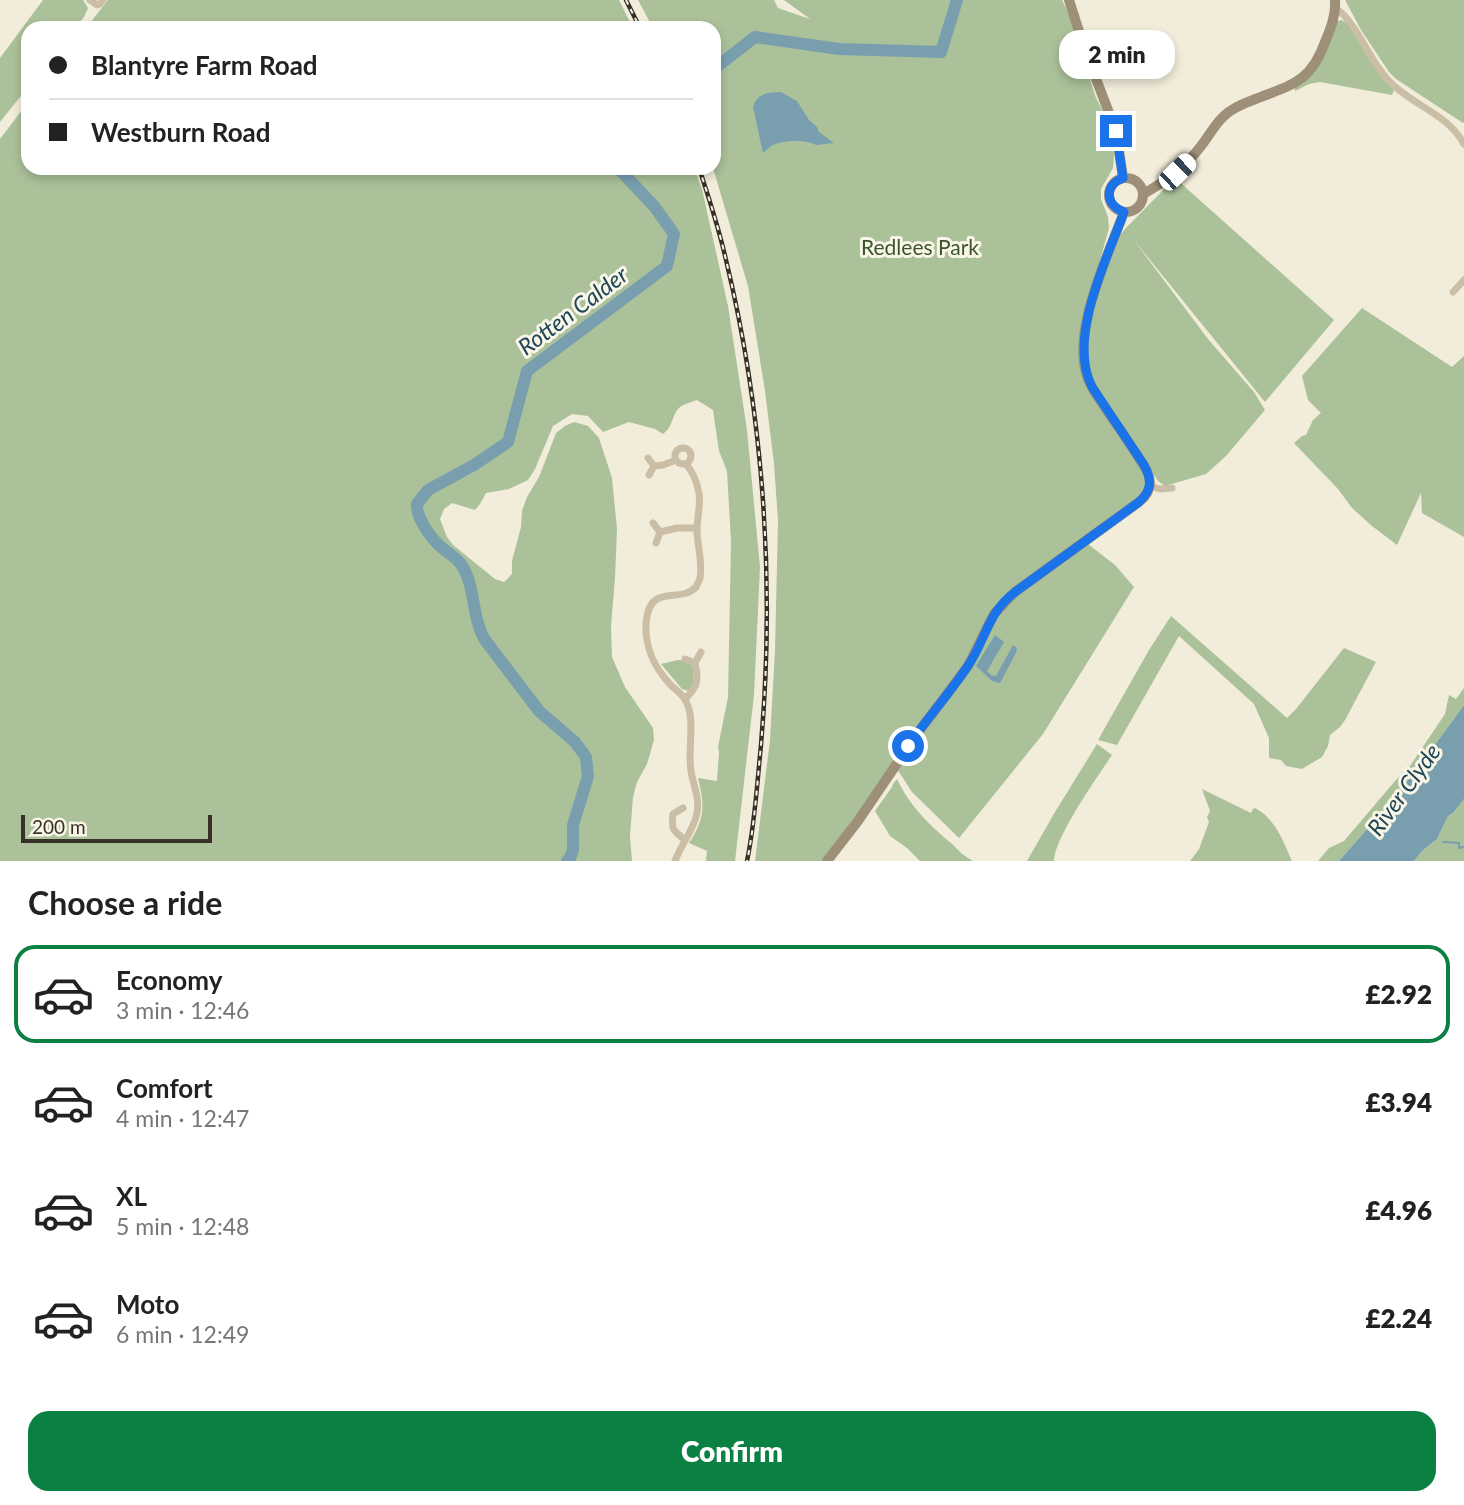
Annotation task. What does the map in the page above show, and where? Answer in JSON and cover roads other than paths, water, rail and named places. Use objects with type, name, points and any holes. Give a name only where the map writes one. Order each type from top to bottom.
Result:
[{"type":"main road","points":[[1069,0],[1116,131],[1123,178]]},
{"type":"main road","points":[[1143,194],[1177,172],[1198,150],[1222,117],[1233,109],[1307,75],[1320,56],[1333,21],[1335,4]]},
{"type":"main road","points":[[1123,178],[1129,178],[1139,184],[1143,194],[1140,205],[1132,211],[1116,209],[1109,195],[1114,184],[1123,178]]},
{"type":"main road","points":[[827,861],[963,673],[998,609],[1015,592],[1139,502],[1147,493],[1150,477],[1092,387],[1084,361],[1083,346],[1091,304],[1124,212]]},
{"type":"street","points":[[1335,4],[1346,16],[1387,80],[1458,132],[1464,144]]},
{"type":"street","points":[[1452,292],[1464,280]]},
{"type":"street","points":[[676,460],[677,452],[686,449],[691,458],[686,464]]},
{"type":"street","points":[[648,458],[654,466]]},
{"type":"street","points":[[654,466],[663,466],[676,460]]},
{"type":"street","points":[[675,861],[698,813],[689,756],[691,719],[685,699],[660,673],[653,660],[648,645],[646,623],[651,604],[658,598],[691,591],[700,578],[697,528],[699,496],[693,473],[686,464],[676,460]]},
{"type":"street","points":[[649,475],[654,466]]},
{"type":"street","points":[[1150,486],[1172,488]]},
{"type":"street","points":[[653,523],[660,532]]},
{"type":"street","points":[[660,532],[677,527],[697,528]]},
{"type":"street","points":[[656,543],[660,532]]},
{"type":"street","points":[[685,699],[694,690],[697,682],[695,663],[701,652]]},
{"type":"street","points":[[685,659],[695,663]]},
{"type":"street","points":[[666,807],[673,814],[674,832],[684,839]]},
{"type":"street","points":[[673,814],[683,808]]},
{"type":"water","points":[[781,92],[797,101],[819,132],[834,143],[816,145],[787,141],[771,146],[763,153],[753,107],[761,96]]},
{"type":"water","points":[[995,635],[1004,642],[987,671],[991,675],[996,676],[1013,645],[1017,648],[1000,683],[992,681],[976,666]]},
{"type":"water","name":"River Clyde","points":[[1464,705],[1464,799],[1448,816],[1437,839],[1414,861],[1339,861],[1418,768]]},
{"type":"waterway","name":"Rotten Calder","points":[[721,64],[755,37],[839,49],[941,52],[957,0]]},
{"type":"waterway","name":"Rotten Calder","points":[[567,861],[573,850],[573,825],[588,776],[586,757],[575,742],[539,711],[485,640],[477,621],[465,571],[428,532],[421,521],[417,504],[428,490],[474,465],[508,442],[527,371],[667,266],[674,234],[654,206],[625,175]]},
{"type":"waterway","points":[[1443,842],[1459,843],[1459,848],[1464,847]]},
{"type":"railway","points":[[626,0],[636,21]]},
{"type":"railway","points":[[701,175],[720,237],[739,319],[763,501],[767,623],[765,684],[756,803],[747,861]]},
{"type":"park label","name":"Redlees Park","points":[[920,248]]}]
